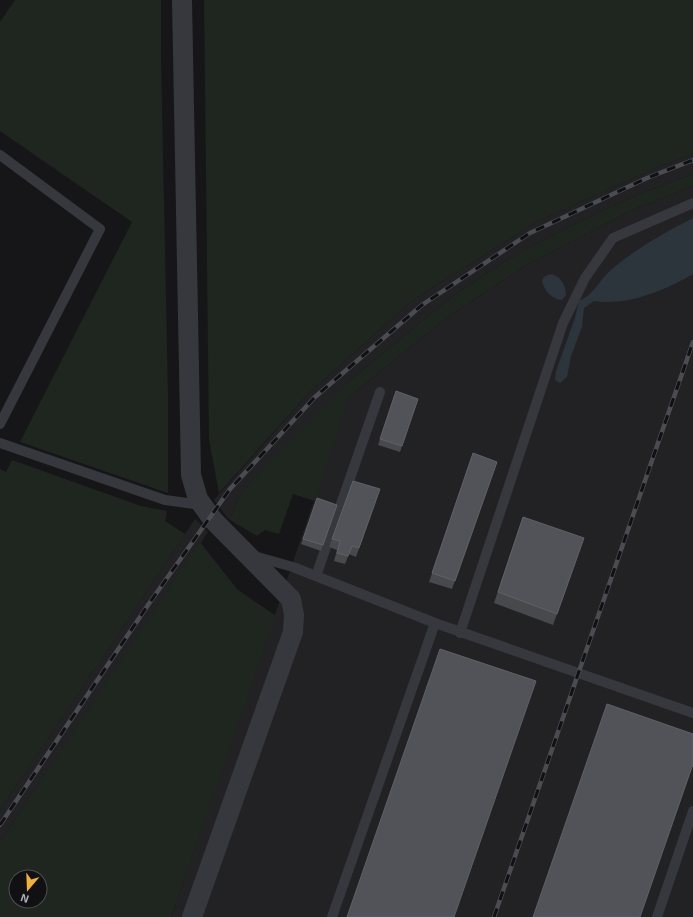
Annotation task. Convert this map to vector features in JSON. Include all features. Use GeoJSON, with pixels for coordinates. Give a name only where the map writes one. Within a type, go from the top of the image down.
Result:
{"type":"FeatureCollection","features":[{"type":"Feature","properties":{"kind":"street"},"geometry":{"type":"LineString","coordinates":[[182,0],[191,475],[198,499],[213,520],[291,599],[294,615],[293,632],[192,917]]}},
{"type":"Feature","properties":{"kind":"lane"},"geometry":{"type":"LineString","coordinates":[[0,155],[100,229],[0,424]]}},
{"type":"Feature","properties":{"kind":"lane"},"geometry":{"type":"LineString","coordinates":[[460,633],[563,323],[586,278],[613,238],[693,203]]}},
{"type":"Feature","properties":{"kind":"lane"},"geometry":{"type":"LineString","coordinates":[[316,576],[380,392]]}},
{"type":"Feature","properties":{"kind":"lane"},"geometry":{"type":"LineString","coordinates":[[0,443],[165,500],[202,505]]}},
{"type":"Feature","properties":{"kind":"lane"},"geometry":{"type":"LineString","coordinates":[[246,554],[293,567],[460,633],[693,713]]}},
{"type":"Feature","properties":{"kind":"lane"},"geometry":{"type":"LineString","coordinates":[[332,917],[435,623]]}},
{"type":"Feature","properties":{"kind":"lane"},"geometry":{"type":"LineString","coordinates":[[657,917],[693,811]]}},
{"type":"Feature","properties":{"kind":"shaded area"},"geometry":{"type":"Polygon","coordinates":[[[15,0],[161,0],[168,396],[168,493],[20,442],[132,222],[0,131],[0,22],[15,0]]]}},
{"type":"Feature","properties":{"kind":"shaded area"},"geometry":{"type":"Polygon","coordinates":[[[204,0],[693,0],[693,154],[660,166],[536,222],[413,300],[309,393],[219,493],[209,440],[204,0]]]}},
{"type":"Feature","properties":{"kind":"shaded area"},"geometry":{"type":"Polygon","coordinates":[[[693,154],[693,174],[637,195],[566,228],[504,262],[450,298],[349,381],[239,497],[230,520],[214,500],[309,393],[413,300],[536,222],[660,166],[693,154]]]}},
{"type":"Feature","properties":{"kind":"shaded area"},"geometry":{"type":"Polygon","coordinates":[[[693,174],[693,186],[632,210],[525,266],[445,319],[350,396],[315,501],[293,494],[279,534],[265,530],[257,536],[230,520],[239,497],[264,467],[349,381],[450,298],[504,262],[566,228],[637,195],[693,174]]]}},
{"type":"Feature","properties":{"kind":"shaded area"},"geometry":{"type":"Polygon","coordinates":[[[693,186],[693,917],[171,917],[350,396],[445,319],[525,266],[632,210],[693,186]]]}},
{"type":"Feature","properties":{"kind":"shaded area"},"geometry":{"type":"Polygon","coordinates":[[[693,218],[693,274],[670,286],[645,296],[619,301],[594,301],[584,308],[582,327],[571,356],[567,377],[560,383],[555,380],[556,371],[575,318],[579,301],[589,295],[607,273],[631,254],[661,235],[693,218]]]}},
{"type":"Feature","properties":{"kind":"shaded area"},"geometry":{"type":"Polygon","coordinates":[[[550,274],[560,279],[565,287],[566,295],[562,300],[558,300],[549,294],[545,288],[542,281],[544,277],[550,274]]]}},
{"type":"Feature","properties":{"kind":"shaded area"},"geometry":{"type":"Polygon","coordinates":[[[12,460],[141,506],[167,511],[165,521],[185,534],[0,810],[0,469],[6,472],[12,460]]]}},
{"type":"Feature","properties":{"kind":"shaded area"},"geometry":{"type":"Polygon","coordinates":[[[195,519],[208,532],[0,842],[0,810],[195,519]]]}},
{"type":"Feature","properties":{"kind":"shaded area"},"geometry":{"type":"Polygon","coordinates":[[[200,542],[237,589],[276,616],[171,917],[0,917],[0,842],[200,542]]]}},
{"type":"Feature","properties":{"kind":"building"},"geometry":{"type":"Polygon","coordinates":[[[396,391],[418,399],[402,446],[380,439],[396,391]]]}},
{"type":"Feature","properties":{"kind":"building"},"geometry":{"type":"Polygon","coordinates":[[[473,453],[497,462],[455,581],[432,573],[473,453]]]}},
{"type":"Feature","properties":{"kind":"building"},"geometry":{"type":"Polygon","coordinates":[[[353,481],[380,489],[359,548],[352,546],[348,556],[337,553],[340,541],[332,539],[353,481]]]}},
{"type":"Feature","properties":{"kind":"building"},"geometry":{"type":"Polygon","coordinates":[[[317,498],[337,505],[323,545],[303,539],[317,498]]]}},
{"type":"Feature","properties":{"kind":"building"},"geometry":{"type":"Polygon","coordinates":[[[523,517],[584,538],[557,614],[498,592],[523,517]]]}},
{"type":"Feature","properties":{"kind":"building"},"geometry":{"type":"Polygon","coordinates":[[[440,649],[536,681],[454,917],[347,917],[440,649]]]}},
{"type":"Feature","properties":{"kind":"building"},"geometry":{"type":"Polygon","coordinates":[[[607,704],[693,734],[693,764],[640,917],[533,917],[607,704]]]}},
{"type":"Feature","properties":{"kind":"railway"},"geometry":{"type":"LineString","coordinates":[[0,825],[148,605],[230,489],[315,397],[422,305],[530,233],[647,178],[693,160]]}},
{"type":"Feature","properties":{"kind":"railway"},"geometry":{"type":"LineString","coordinates":[[494,917],[693,342]]}}]}
